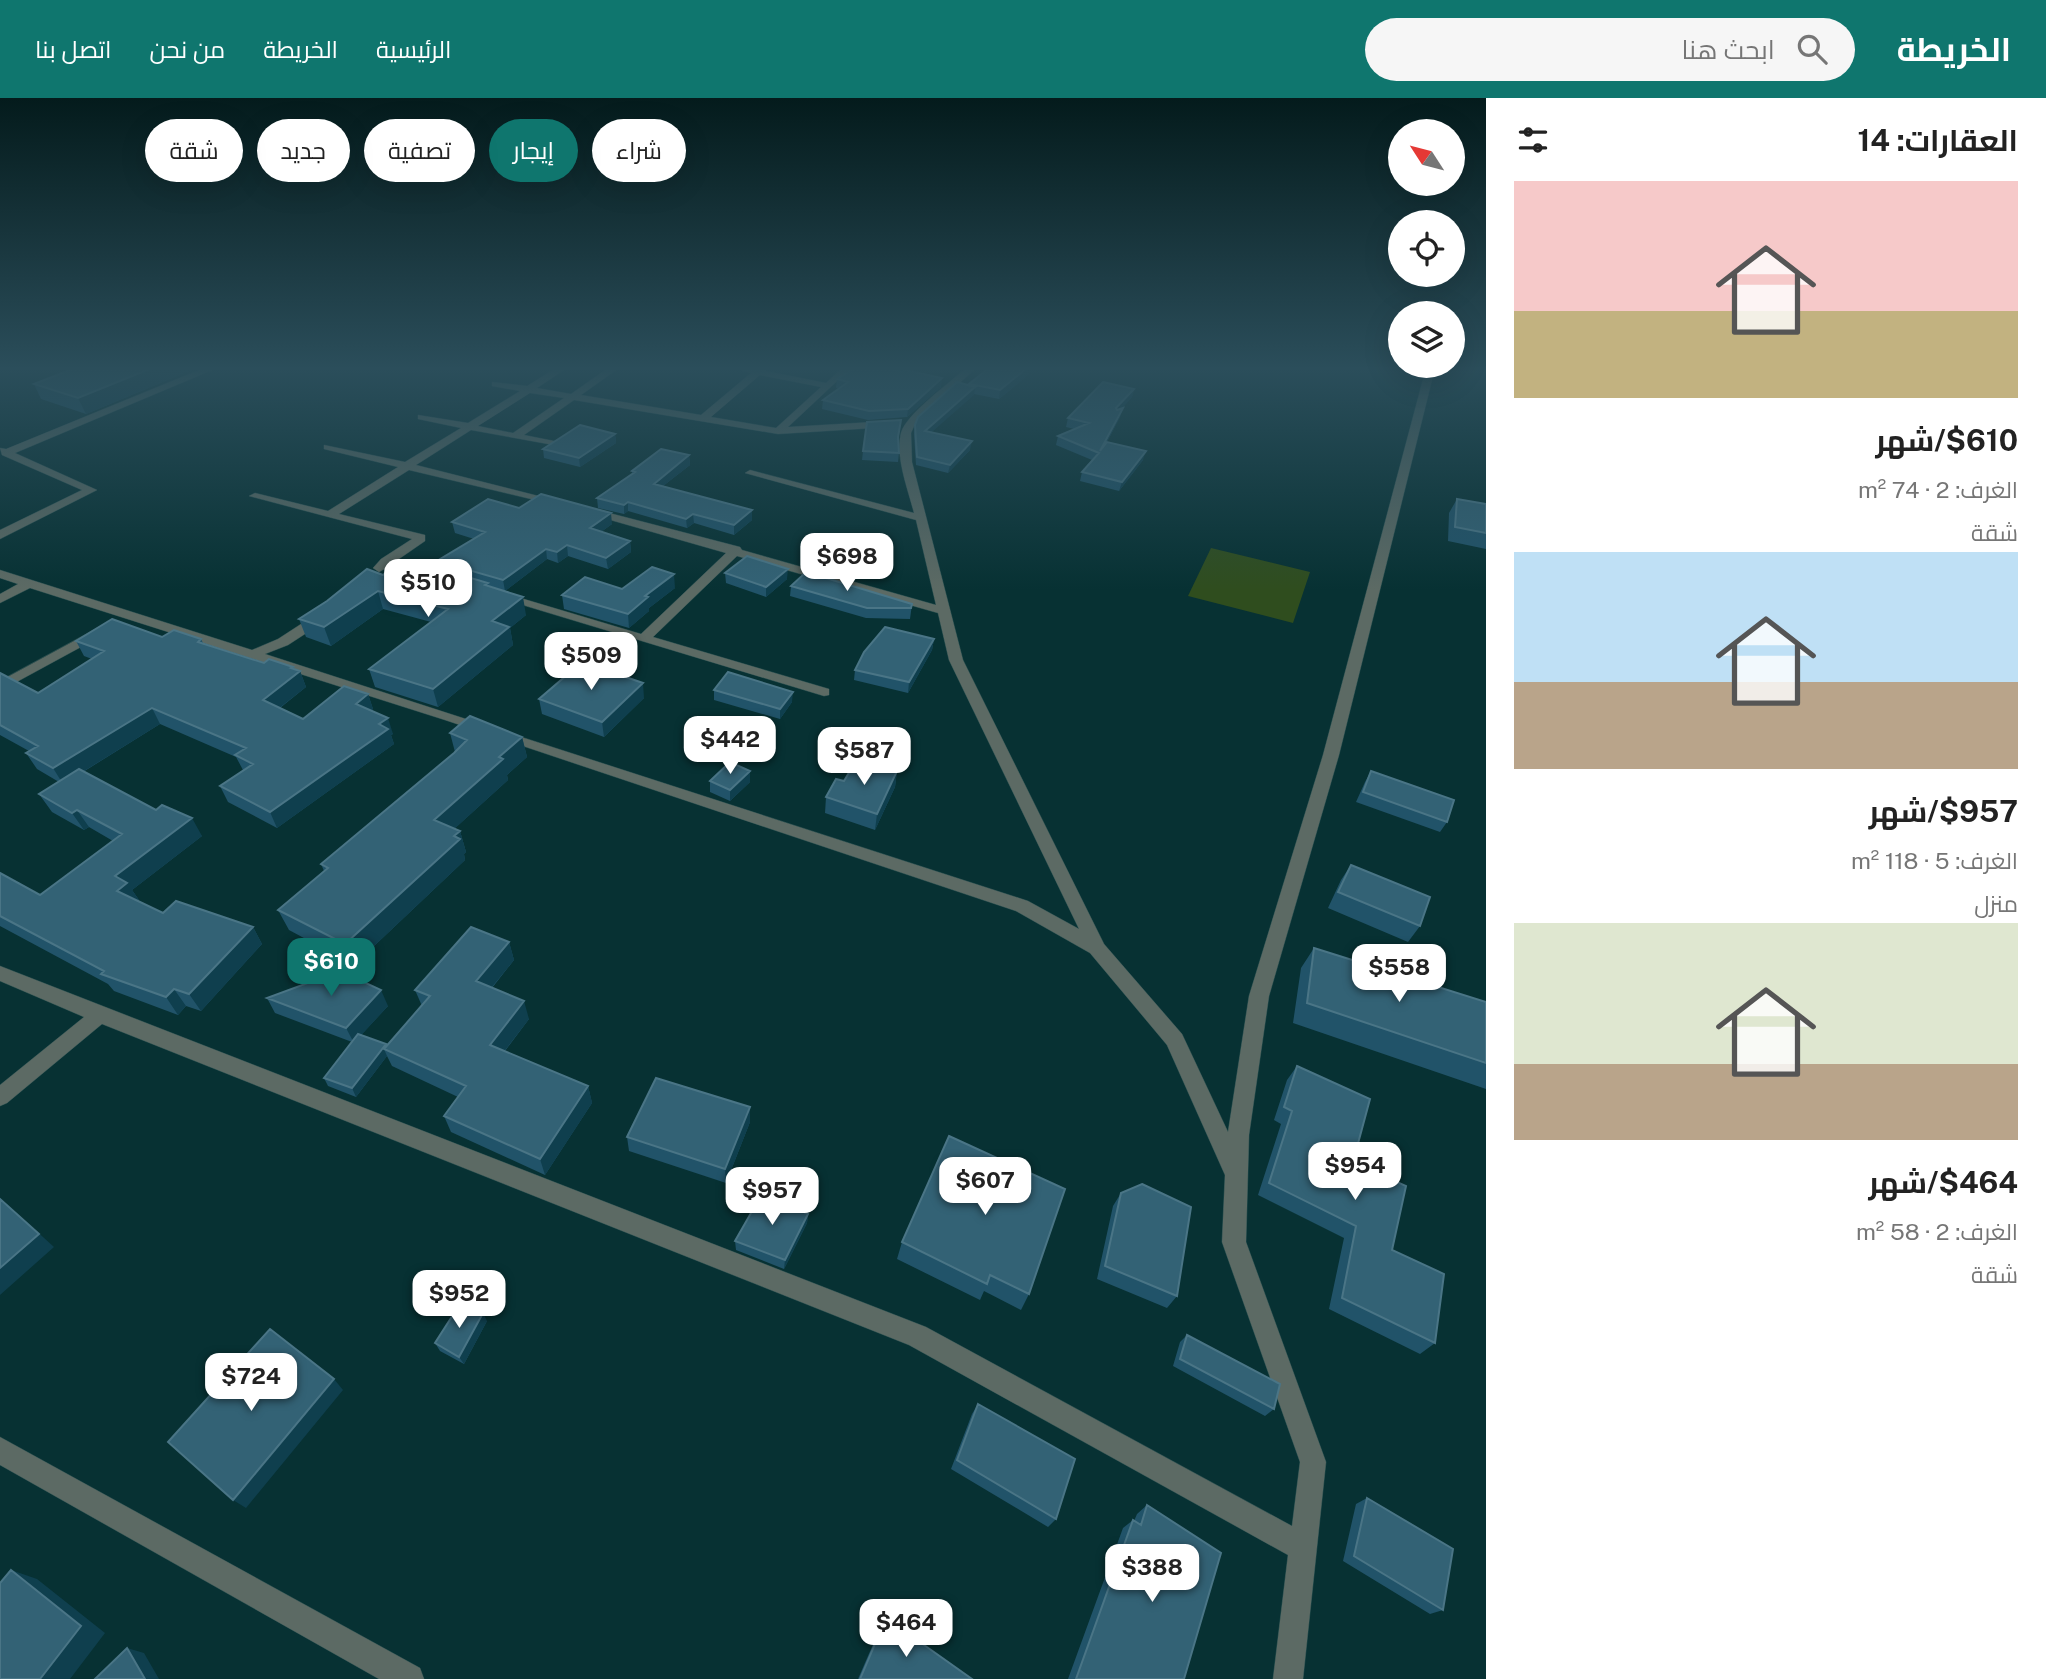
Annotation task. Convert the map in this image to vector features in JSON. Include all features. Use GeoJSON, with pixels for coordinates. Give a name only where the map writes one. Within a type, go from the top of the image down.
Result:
{"type":"FeatureCollection","features":[{"type":"Feature","properties":{"kind":"street"},"geometry":{"type":"LineString","coordinates":[[3,452],[28,442]]}},
{"type":"Feature","properties":{"kind":"street"},"geometry":{"type":"LineString","coordinates":[[329,515],[447,442]]}},
{"type":"Feature","properties":{"kind":"street"},"geometry":{"type":"LineString","coordinates":[[544,442],[555,444]]}},
{"type":"Feature","properties":{"kind":"street"},"geometry":{"type":"LineString","coordinates":[[906,442],[907,462],[956,660],[1097,948],[1175,1040],[1237,1176]]}},
{"type":"Feature","properties":{"kind":"street"},"geometry":{"type":"LineString","coordinates":[[1288,1679],[1313,1462],[1234,1242],[1238,1135],[1259,996],[1335,742],[1413,442]]}},
{"type":"Feature","properties":{"kind":"street"},"geometry":{"type":"LineString","coordinates":[[328,447],[499,487],[736,550],[944,611]]}},
{"type":"Feature","properties":{"kind":"street"},"geometry":{"type":"LineString","coordinates":[[0,536],[91,490],[3,452]]}},
{"type":"Feature","properties":{"kind":"street"},"geometry":{"type":"LineString","coordinates":[[750,473],[920,518]]}},
{"type":"Feature","properties":{"kind":"street"},"geometry":{"type":"LineString","coordinates":[[255,496],[421,538],[385,562],[368,579]]}},
{"type":"Feature","properties":{"kind":"street"},"geometry":{"type":"LineString","coordinates":[[644,638],[736,550]]}},
{"type":"Feature","properties":{"kind":"street"},"geometry":{"type":"LineString","coordinates":[[385,562],[437,578]]}},
{"type":"Feature","properties":{"kind":"street"},"geometry":{"type":"LineString","coordinates":[[0,574],[1022,906],[1097,948]]}},
{"type":"Feature","properties":{"kind":"street"},"geometry":{"type":"LineString","coordinates":[[0,598],[29,583]]}},
{"type":"Feature","properties":{"kind":"street"},"geometry":{"type":"LineString","coordinates":[[489,593],[824,692]]}},
{"type":"Feature","properties":{"kind":"street"},"geometry":{"type":"LineString","coordinates":[[253,654],[282,642],[330,611]]}},
{"type":"Feature","properties":{"kind":"street"},"geometry":{"type":"LineString","coordinates":[[0,687],[128,615]]}},
{"type":"Feature","properties":{"kind":"street"},"geometry":{"type":"LineString","coordinates":[[0,972],[100,1015],[917,1336],[1304,1548]]}},
{"type":"Feature","properties":{"kind":"street"},"geometry":{"type":"LineString","coordinates":[[0,1097],[100,1015]]}},
{"type":"Feature","properties":{"kind":"street"},"geometry":{"type":"LineString","coordinates":[[0,1450],[409,1679]]}},
{"type":"Feature","properties":{"kind":"green space"},"geometry":{"type":"Polygon","coordinates":[[[1211,548],[1310,572],[1293,623],[1188,596],[1211,548]]]}},
{"type":"Feature","properties":{"kind":"building"},"geometry":{"type":"Polygon","coordinates":[[[554,442],[603,442],[579,458],[543,449],[554,442]]]}},
{"type":"Feature","properties":{"kind":"building"},"geometry":{"type":"Polygon","coordinates":[[[864,442],[898,442],[899,453],[863,451],[864,442]]]}},
{"type":"Feature","properties":{"kind":"building"},"geometry":{"type":"Polygon","coordinates":[[[916,442],[971,442],[950,465],[917,457],[916,442]]]}},
{"type":"Feature","properties":{"kind":"building"},"geometry":{"type":"Polygon","coordinates":[[[1072,442],[1105,442],[1100,451],[1107,442],[1146,451],[1122,482],[1082,472],[1099,453],[1072,442]]]}},
{"type":"Feature","properties":{"kind":"building"},"geometry":{"type":"Polygon","coordinates":[[[661,449],[689,455],[654,484],[752,510],[734,525],[693,514],[686,519],[628,502],[624,505],[597,498],[635,472],[632,471],[661,449]]]}},
{"type":"Feature","properties":{"kind":"building"},"geometry":{"type":"Polygon","coordinates":[[[541,494],[611,513],[590,528],[630,541],[606,558],[567,545],[557,552],[546,549],[503,580],[437,561],[485,532],[452,522],[488,499],[519,508],[541,494]]]}},
{"type":"Feature","properties":{"kind":"building"},"geometry":{"type":"Polygon","coordinates":[[[1457,499],[1486,504],[1486,533],[1455,527],[1457,499]]]}},
{"type":"Feature","properties":{"kind":"building"},"geometry":{"type":"Polygon","coordinates":[[[747,556],[788,569],[766,587],[725,573],[747,556]]]}},
{"type":"Feature","properties":{"kind":"building"},"geometry":{"type":"Polygon","coordinates":[[[420,563],[488,583],[485,585],[523,597],[492,621],[509,627],[433,689],[369,669],[448,609],[378,591],[324,627],[299,619],[367,569],[383,575],[391,569],[399,572],[409,565],[414,567],[420,563]]]}},
{"type":"Feature","properties":{"kind":"building"},"geometry":{"type":"Polygon","coordinates":[[[652,567],[674,574],[645,596],[648,597],[628,614],[562,595],[585,577],[622,589],[652,567]]]}},
{"type":"Feature","properties":{"kind":"building"},"geometry":{"type":"Polygon","coordinates":[[[806,572],[912,604],[911,608],[867,608],[791,586],[806,572]]]}},
{"type":"Feature","properties":{"kind":"building"},"geometry":{"type":"Polygon","coordinates":[[[112,619],[162,637],[174,630],[201,639],[198,642],[264,663],[269,659],[293,667],[291,668],[300,671],[263,700],[303,719],[344,686],[368,694],[356,704],[388,718],[379,724],[388,729],[270,812],[220,786],[253,764],[235,755],[246,748],[152,708],[53,768],[26,753],[38,746],[0,725],[0,673],[38,693],[104,651],[76,641],[112,619]]]}},
{"type":"Feature","properties":{"kind":"building"},"geometry":{"type":"Polygon","coordinates":[[[885,627],[934,639],[909,682],[855,670],[864,652],[885,627]]]}},
{"type":"Feature","properties":{"kind":"building"},"geometry":{"type":"Polygon","coordinates":[[[582,662],[643,683],[602,722],[539,699],[582,662]]]}},
{"type":"Feature","properties":{"kind":"building"},"geometry":{"type":"Polygon","coordinates":[[[728,672],[793,692],[780,709],[714,690],[728,672]]]}},
{"type":"Feature","properties":{"kind":"building"},"geometry":{"type":"Polygon","coordinates":[[[470,716],[522,737],[499,757],[503,759],[434,820],[460,831],[454,836],[460,839],[345,944],[278,910],[328,868],[321,864],[467,740],[450,733],[470,716]]]}},
{"type":"Feature","properties":{"kind":"building"},"geometry":{"type":"Polygon","coordinates":[[[730,762],[750,771],[730,790],[710,781],[730,762]]]}},
{"type":"Feature","properties":{"kind":"building"},"geometry":{"type":"Polygon","coordinates":[[[862,762],[897,771],[877,814],[826,797],[836,779],[844,781],[853,766],[860,768],[862,762]]]}},
{"type":"Feature","properties":{"kind":"building"},"geometry":{"type":"Polygon","coordinates":[[[79,769],[156,810],[162,805],[192,818],[115,876],[127,883],[117,891],[163,913],[176,901],[253,927],[189,994],[174,989],[166,997],[101,974],[104,971],[0,916],[0,873],[40,895],[122,834],[77,810],[72,813],[39,794],[79,769]]]}},
{"type":"Feature","properties":{"kind":"building"},"geometry":{"type":"Polygon","coordinates":[[[1371,771],[1454,800],[1447,822],[1363,792],[1371,771]]]}},
{"type":"Feature","properties":{"kind":"building"},"geometry":{"type":"Polygon","coordinates":[[[1351,865],[1430,897],[1420,926],[1338,892],[1351,865]]]}},
{"type":"Feature","properties":{"kind":"building"},"geometry":{"type":"Polygon","coordinates":[[[471,927],[509,942],[476,981],[524,1001],[490,1045],[588,1086],[540,1159],[444,1116],[466,1086],[384,1049],[430,996],[415,990],[471,927]]]}},
{"type":"Feature","properties":{"kind":"building"},"geometry":{"type":"Polygon","coordinates":[[[1314,948],[1486,1002],[1486,1063],[1307,1003],[1314,948]]]}},
{"type":"Feature","properties":{"kind":"building"},"geometry":{"type":"Polygon","coordinates":[[[340,971],[381,990],[346,1028],[267,998],[340,971]]]}},
{"type":"Feature","properties":{"kind":"building"},"geometry":{"type":"Polygon","coordinates":[[[358,1034],[386,1044],[352,1088],[324,1078],[358,1034]]]}},
{"type":"Feature","properties":{"kind":"building"},"geometry":{"type":"Polygon","coordinates":[[[1297,1066],[1370,1099],[1353,1162],[1406,1186],[1392,1250],[1444,1274],[1435,1343],[1342,1298],[1356,1226],[1269,1183],[1292,1111],[1284,1107],[1297,1066]]]}},
{"type":"Feature","properties":{"kind":"building"},"geometry":{"type":"Polygon","coordinates":[[[656,1078],[750,1107],[725,1169],[627,1137],[656,1078]]]}},
{"type":"Feature","properties":{"kind":"building"},"geometry":{"type":"Polygon","coordinates":[[[949,1136],[1065,1189],[1029,1294],[990,1275],[987,1284],[902,1242],[949,1136]]]}},
{"type":"Feature","properties":{"kind":"building"},"geometry":{"type":"Polygon","coordinates":[[[1142,1184],[1191,1207],[1177,1296],[1105,1266],[1121,1193],[1142,1184]]]}},
{"type":"Feature","properties":{"kind":"building"},"geometry":{"type":"Polygon","coordinates":[[[763,1192],[808,1214],[785,1260],[735,1241],[763,1192]]]}},
{"type":"Feature","properties":{"kind":"building"},"geometry":{"type":"Polygon","coordinates":[[[0,1199],[39,1234],[0,1268],[0,1199]]]}},
{"type":"Feature","properties":{"kind":"building"},"geometry":{"type":"Polygon","coordinates":[[[460,1304],[483,1313],[459,1357],[435,1343],[460,1304]]]}},
{"type":"Feature","properties":{"kind":"building"},"geometry":{"type":"Polygon","coordinates":[[[270,1329],[334,1379],[233,1500],[168,1442],[270,1329]]]}},
{"type":"Feature","properties":{"kind":"building"},"geometry":{"type":"Polygon","coordinates":[[[1187,1335],[1280,1384],[1274,1409],[1180,1359],[1187,1335]]]}},
{"type":"Feature","properties":{"kind":"building"},"geometry":{"type":"Polygon","coordinates":[[[978,1404],[1075,1459],[1056,1519],[957,1460],[978,1404]]]}},
{"type":"Feature","properties":{"kind":"building"},"geometry":{"type":"Polygon","coordinates":[[[1367,1498],[1453,1549],[1443,1610],[1354,1556],[1367,1498]]]}},
{"type":"Feature","properties":{"kind":"building"},"geometry":{"type":"Polygon","coordinates":[[[1147,1505],[1221,1553],[1184,1679],[1076,1679],[1133,1520],[1141,1525],[1147,1505]]]}},
{"type":"Feature","properties":{"kind":"building"},"geometry":{"type":"Polygon","coordinates":[[[11,1570],[81,1626],[40,1679],[0,1679],[0,1583],[11,1570]]]}},
{"type":"Feature","properties":{"kind":"building"},"geometry":{"type":"Polygon","coordinates":[[[886,1618],[972,1679],[860,1679],[886,1618]]]}},
{"type":"Feature","properties":{"kind":"building"},"geometry":{"type":"Polygon","coordinates":[[[127,1648],[145,1679],[95,1679],[127,1648]]]}}]}
